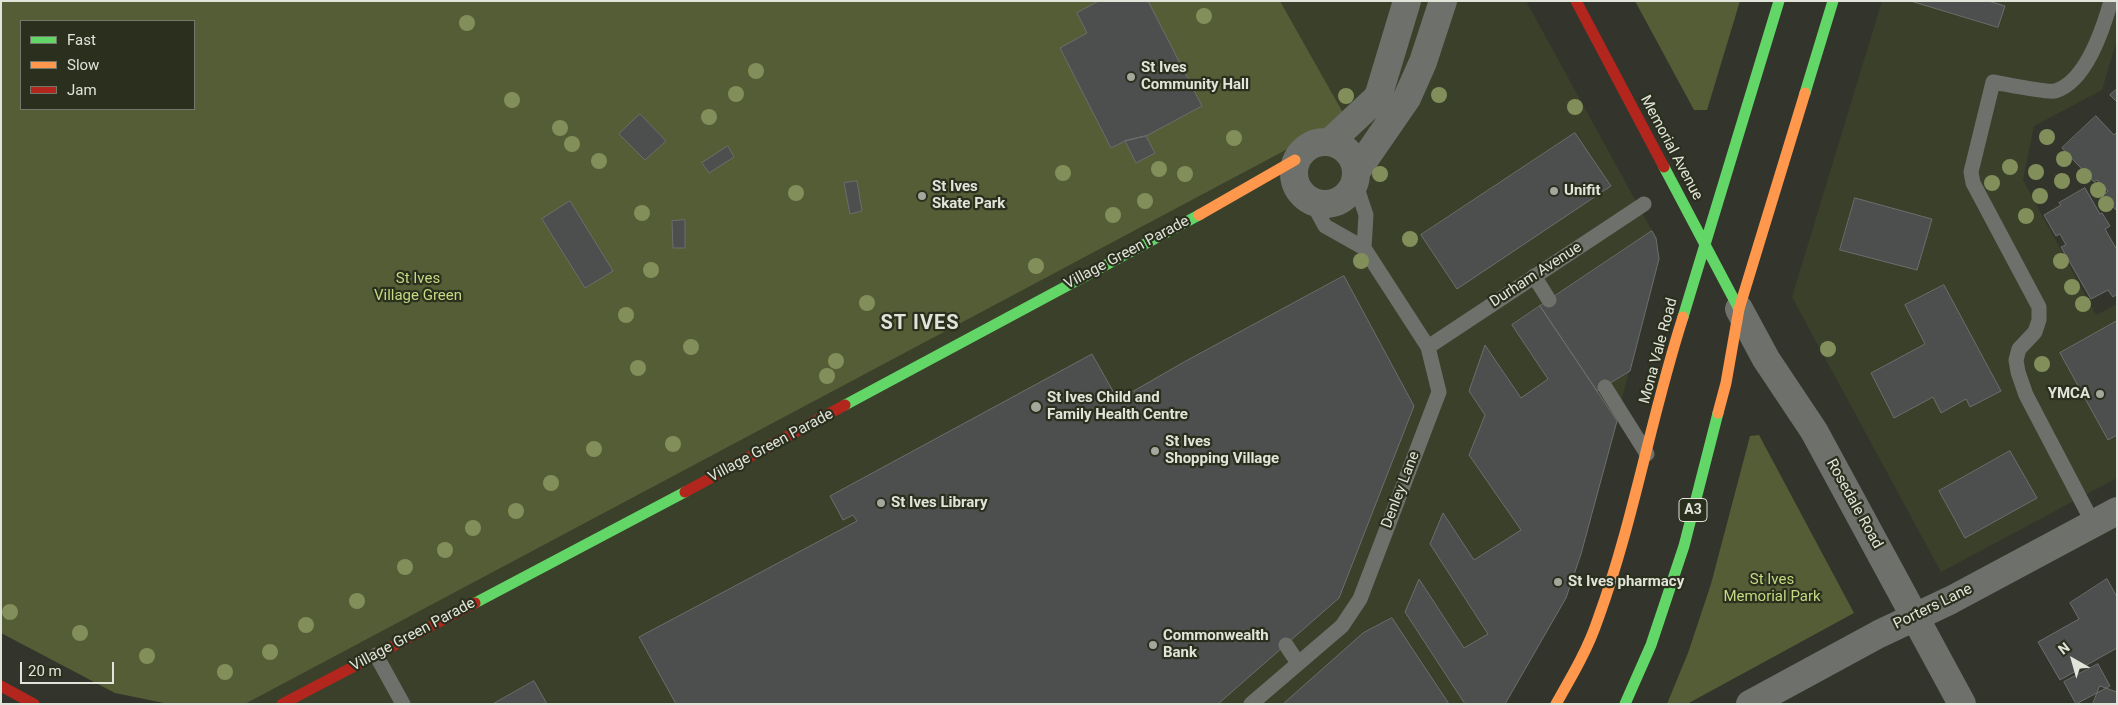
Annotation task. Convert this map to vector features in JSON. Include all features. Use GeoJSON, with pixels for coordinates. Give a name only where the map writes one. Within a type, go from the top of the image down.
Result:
{"type":"FeatureCollection","features":[{"type":"Feature","properties":{"kind":"main road","name":"Memorial Avenue"},"geometry":{"type":"LineString","coordinates":[[1576,1],[1739,309]]}},
{"type":"Feature","properties":{"kind":"main road","name":"Mona Vale Road"},"geometry":{"type":"LineString","coordinates":[[1556,704],[1581,660],[1598,620],[1647,454],[1677,336],[1706,246],[1779,1]]}},
{"type":"Feature","properties":{"kind":"main road","name":"A3"},"geometry":{"type":"LineString","coordinates":[[1625,704],[1652,645],[1684,546],[1726,383],[1739,309],[1833,1]]}},
{"type":"Feature","properties":{"kind":"main road","name":"Village Green Parade"},"geometry":{"type":"LineString","coordinates":[[282,704],[736,465],[1078,278],[1258,184],[1296,160]]}},
{"type":"Feature","properties":{"kind":"main road"},"geometry":{"type":"LineString","coordinates":[[1,686],[34,704]]}},
{"type":"Feature","properties":{"kind":"street"},"geometry":{"type":"LineString","coordinates":[[1331,141],[1378,97],[1407,1]]}},
{"type":"Feature","properties":{"kind":"street"},"geometry":{"type":"LineString","coordinates":[[1258,184],[1305,195],[1322,204],[1342,200],[1350,192],[1356,177],[1406,98],[1423,62],[1443,1]]}},
{"type":"Feature","properties":{"kind":"street"},"geometry":{"type":"LineString","coordinates":[[1305,195],[1293,170],[1301,151],[1320,141],[1331,141],[1341,145],[1349,152],[1354,162],[1356,177]]}},
{"type":"Feature","properties":{"kind":"street","name":"Rosedale Road"},"geometry":{"type":"LineString","coordinates":[[1739,309],[1766,359],[1814,431],[1962,704]]}},
{"type":"Feature","properties":{"kind":"street","name":"Porters Lane"},"geometry":{"type":"LineString","coordinates":[[1750,704],[1878,634],[1951,600],[2105,517]]}},
{"type":"Feature","properties":{"kind":"lane"},"geometry":{"type":"LineString","coordinates":[[2105,517],[2026,395],[2016,360],[2019,349],[2035,332],[2039,320],[2039,307],[1974,183],[1971,172],[1993,82],[2054,91],[2074,80],[2088,61],[2106,19],[2111,1]]}},
{"type":"Feature","properties":{"kind":"lane"},"geometry":{"type":"LineString","coordinates":[[1356,177],[1366,215],[1364,248]]}},
{"type":"Feature","properties":{"kind":"lane","name":"Denley Lane"},"geometry":{"type":"LineString","coordinates":[[1251,704],[1342,626],[1360,599],[1439,392],[1428,347],[1364,248],[1325,226],[1305,195]]}},
{"type":"Feature","properties":{"kind":"lane","name":"Durham Avenue"},"geometry":{"type":"LineString","coordinates":[[1428,347],[1644,204]]}},
{"type":"Feature","properties":{"kind":"lane"},"geometry":{"type":"LineString","coordinates":[[1534,276],[1549,300]]}},
{"type":"Feature","properties":{"kind":"lane"},"geometry":{"type":"LineString","coordinates":[[1605,387],[1647,454]]}},
{"type":"Feature","properties":{"kind":"lane"},"geometry":{"type":"LineString","coordinates":[[1286,645],[1298,663]]}},
{"type":"Feature","properties":{"kind":"lane"},"geometry":{"type":"LineString","coordinates":[[376,656],[403,704]]}},
{"type":"Feature","properties":{"kind":"shaded area"},"geometry":{"type":"Polygon","coordinates":[[[1280,1],[1526,1],[1656,238],[1659,259],[1581,554],[1566,598],[1505,704],[245,704],[1346,118],[1280,1]]]}},
{"type":"Feature","properties":{"kind":"shaded area"},"geometry":{"type":"Polygon","coordinates":[[[1882,1],[2117,1],[2117,40],[2102,90],[2034,126],[2023,180],[2096,315],[2117,304],[2117,478],[1941,572],[1792,297],[1882,1]]]}},
{"type":"Feature","properties":{"kind":"green space","name":"St Ives Village Green"},"geometry":{"type":"Polygon","coordinates":[[[1,1],[1280,1],[1346,118],[245,704],[169,704],[115,693],[1,633],[1,1]]]}},
{"type":"Feature","properties":{"kind":"green space"},"geometry":{"type":"Polygon","coordinates":[[[1635,1],[1740,1],[1707,110],[1694,110],[1635,1]]]}},
{"type":"Feature","properties":{"kind":"green space","name":"St Ives Memorial Park"},"geometry":{"type":"Polygon","coordinates":[[[1759,435],[1854,613],[1687,704],[1667,704],[1688,653],[1711,584],[1750,436],[1759,435]]]}},
{"type":"Feature","properties":{"kind":"building","name":"St Ives Community Hall"},"geometry":{"type":"Polygon","coordinates":[[[1099,1],[1148,1],[1202,106],[1146,136],[1125,141],[1111,148],[1060,48],[1087,33],[1077,13],[1099,1]]]}},
{"type":"Feature","properties":{"kind":"building"},"geometry":{"type":"Polygon","coordinates":[[[1911,1],[1988,1],[2005,6],[1998,27],[1911,1]]]}},
{"type":"Feature","properties":{"kind":"building"},"geometry":{"type":"Polygon","coordinates":[[[2117,89],[2117,102],[2110,95],[2117,89]]]}},
{"type":"Feature","properties":{"kind":"building"},"geometry":{"type":"Polygon","coordinates":[[[640,114],[666,141],[645,160],[619,134],[640,114]]]}},
{"type":"Feature","properties":{"kind":"building"},"geometry":{"type":"Polygon","coordinates":[[[2096,116],[2114,135],[2117,132],[2117,211],[2102,196],[2108,191],[2097,180],[2094,182],[2062,148],[2096,116]]]}},
{"type":"Feature","properties":{"kind":"building"},"geometry":{"type":"Polygon","coordinates":[[[1575,133],[1611,186],[1457,289],[1421,235],[1575,133]]]}},
{"type":"Feature","properties":{"kind":"building"},"geometry":{"type":"Polygon","coordinates":[[[1146,136],[1155,153],[1136,163],[1125,141],[1146,136]]]}},
{"type":"Feature","properties":{"kind":"building"},"geometry":{"type":"Polygon","coordinates":[[[728,146],[734,157],[709,173],[702,163],[728,146]]]}},
{"type":"Feature","properties":{"kind":"building"},"geometry":{"type":"Polygon","coordinates":[[[857,181],[862,211],[850,214],[844,183],[857,181]]]}},
{"type":"Feature","properties":{"kind":"building"},"geometry":{"type":"Polygon","coordinates":[[[2085,188],[2100,214],[2102,213],[2110,226],[2105,229],[2117,250],[2117,294],[2113,297],[2108,290],[2091,299],[2061,247],[2066,245],[2060,234],[2056,236],[2044,215],[2061,205],[2059,203],[2085,188]]]}},
{"type":"Feature","properties":{"kind":"building"},"geometry":{"type":"Polygon","coordinates":[[[1855,198],[1932,219],[1917,270],[1840,250],[1855,198]]]}},
{"type":"Feature","properties":{"kind":"building"},"geometry":{"type":"Polygon","coordinates":[[[570,201],[613,271],[585,288],[542,219],[570,201]]]}},
{"type":"Feature","properties":{"kind":"building"},"geometry":{"type":"Polygon","coordinates":[[[685,220],[685,248],[673,248],[672,221],[685,220]]]}},
{"type":"Feature","properties":{"kind":"building"},"geometry":{"type":"Polygon","coordinates":[[[1652,231],[1656,238],[1659,259],[1630,371],[1597,391],[1540,306],[1652,231]]]}},
{"type":"Feature","properties":{"kind":"building","name":"St Ives Shopping Village"},"geometry":{"type":"Polygon","coordinates":[[[1344,276],[1414,406],[1339,598],[1218,704],[676,704],[639,637],[857,521],[853,515],[843,520],[830,496],[1092,354],[1118,400],[1184,362],[1344,276]]]}},
{"type":"Feature","properties":{"kind":"building"},"geometry":{"type":"Polygon","coordinates":[[[1944,285],[2001,391],[1970,407],[1966,399],[1941,413],[1933,397],[1894,418],[1871,373],[1925,344],[1905,305],[1944,285]]]}},
{"type":"Feature","properties":{"kind":"building"},"geometry":{"type":"Polygon","coordinates":[[[1540,306],[1617,421],[1581,554],[1566,598],[1505,704],[1465,704],[1405,612],[1419,579],[1464,648],[1488,634],[1430,544],[1443,513],[1474,560],[1521,530],[1469,455],[1485,415],[1469,391],[1485,345],[1521,398],[1548,379],[1512,325],[1540,306]]]}},
{"type":"Feature","properties":{"kind":"building","name":"YMCA"},"geometry":{"type":"Polygon","coordinates":[[[2117,321],[2117,435],[2108,440],[2060,353],[2117,321]]]}},
{"type":"Feature","properties":{"kind":"building"},"geometry":{"type":"Polygon","coordinates":[[[2010,451],[2037,498],[1965,538],[1939,491],[2010,451]]]}},
{"type":"Feature","properties":{"kind":"building"},"geometry":{"type":"Polygon","coordinates":[[[2107,579],[2117,597],[2117,648],[2060,680],[2038,642],[2079,619],[2070,603],[2107,579]]]}},
{"type":"Feature","properties":{"kind":"building"},"geometry":{"type":"Polygon","coordinates":[[[1392,618],[1449,704],[1283,704],[1363,633],[1392,618]]]}},
{"type":"Feature","properties":{"kind":"building"},"geometry":{"type":"Polygon","coordinates":[[[2098,664],[2110,686],[2076,704],[2064,682],[2098,664]]]}},
{"type":"Feature","properties":{"kind":"building"},"geometry":{"type":"Polygon","coordinates":[[[534,681],[547,704],[493,704],[534,681]]]}},
{"type":"Feature","properties":{"kind":"building"},"geometry":{"type":"Polygon","coordinates":[[[2100,686],[2117,692],[2117,704],[2093,704],[2100,686]]]}},
{"type":"Feature","properties":{"kind":"traffic: fast"},"geometry":{"type":"LineString","coordinates":[[1683,317],[1779,1]]}},
{"type":"Feature","properties":{"kind":"traffic: fast"},"geometry":{"type":"LineString","coordinates":[[1805,93],[1833,1]]}},
{"type":"Feature","properties":{"kind":"traffic: fast"},"geometry":{"type":"LineString","coordinates":[[1664,167],[1739,309]]}},
{"type":"Feature","properties":{"kind":"traffic: fast"},"geometry":{"type":"LineString","coordinates":[[845,405],[1199,215]]}},
{"type":"Feature","properties":{"kind":"traffic: fast"},"geometry":{"type":"LineString","coordinates":[[1625,704],[1651,645],[1684,546],[1718,413]]}},
{"type":"Feature","properties":{"kind":"traffic: fast"},"geometry":{"type":"LineString","coordinates":[[475,603],[685,492]]}},
{"type":"Feature","properties":{"kind":"traffic: slow"},"geometry":{"type":"LineString","coordinates":[[1718,413],[1726,383],[1739,309],[1805,93]]}},
{"type":"Feature","properties":{"kind":"traffic: slow"},"geometry":{"type":"LineString","coordinates":[[1199,215],[1295,160]]}},
{"type":"Feature","properties":{"kind":"traffic: slow"},"geometry":{"type":"LineString","coordinates":[[1556,704],[1589,641],[1611,582],[1661,392],[1683,317]]}},
{"type":"Feature","properties":{"kind":"traffic: jam"},"geometry":{"type":"LineString","coordinates":[[1576,1],[1664,167]]}},
{"type":"Feature","properties":{"kind":"traffic: jam"},"geometry":{"type":"LineString","coordinates":[[685,492],[845,405]]}},
{"type":"Feature","properties":{"kind":"traffic: jam"},"geometry":{"type":"LineString","coordinates":[[282,704],[475,603]]}},
{"type":"Feature","properties":{"kind":"traffic: jam"},"geometry":{"type":"LineString","coordinates":[[1,686],[34,704]]}},
{"type":"Feature","properties":{"kind":"place","name":"St Ives Community Hall"},"geometry":{"type":"Point","coordinates":[1131,77]}},
{"type":"Feature","properties":{"kind":"place","name":"Unifit"},"geometry":{"type":"Point","coordinates":[1554,191]}},
{"type":"Feature","properties":{"kind":"place","name":"St Ives Skate Park"},"geometry":{"type":"Point","coordinates":[922,196]}},
{"type":"Feature","properties":{"kind":"place","name":"YMCA"},"geometry":{"type":"Point","coordinates":[2100,394]}},
{"type":"Feature","properties":{"kind":"place","name":"St Ives Child and Family Health Centre"},"geometry":{"type":"Point","coordinates":[1036,407]}},
{"type":"Feature","properties":{"kind":"place","name":"St Ives Shopping Village"},"geometry":{"type":"Point","coordinates":[1155,451]}},
{"type":"Feature","properties":{"kind":"place","name":"St Ives Library"},"geometry":{"type":"Point","coordinates":[881,503]}},
{"type":"Feature","properties":{"kind":"place","name":"St Ives pharmacy"},"geometry":{"type":"Point","coordinates":[1558,582]}},
{"type":"Feature","properties":{"kind":"place","name":"Commonwealth Bank"},"geometry":{"type":"Point","coordinates":[1153,645]}},
{"type":"Feature","properties":{"kind":"district","name":"ST IVES"},"geometry":{"type":"Point","coordinates":[920,324]}}]}
